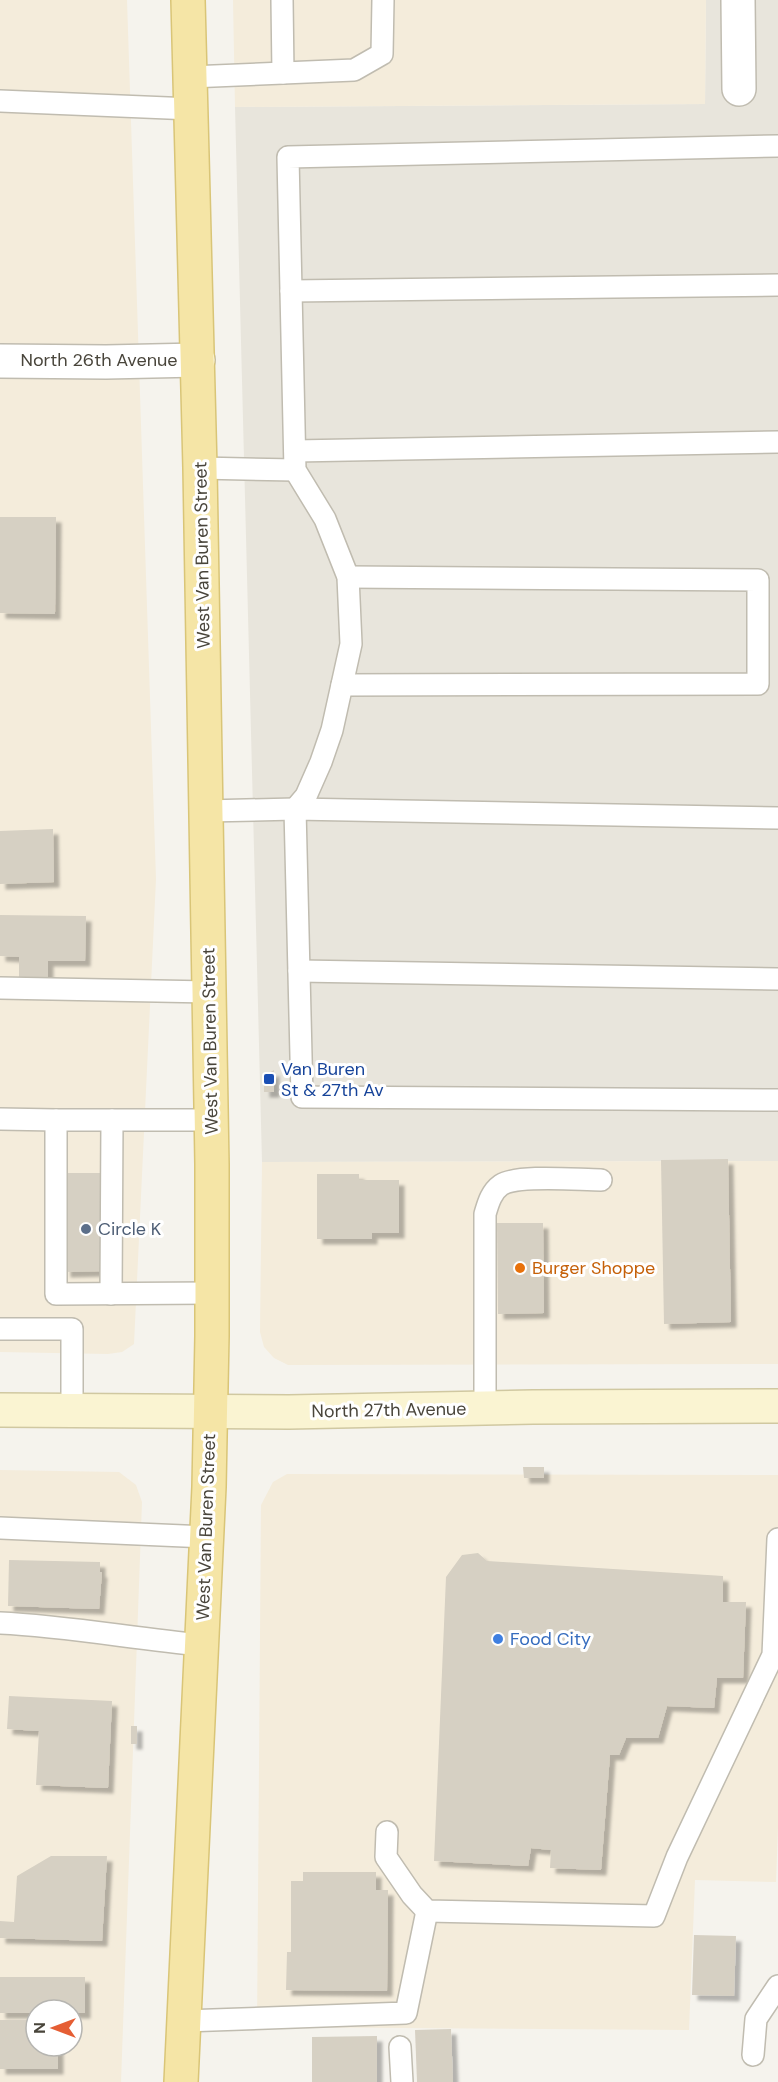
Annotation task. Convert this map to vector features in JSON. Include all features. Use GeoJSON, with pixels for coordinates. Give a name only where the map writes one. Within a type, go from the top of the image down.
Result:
{"type":"FeatureCollection","features":[{"type":"Feature","properties":{"kind":"main road","name":"West Van Buren Street"},"geometry":{"type":"LineString","coordinates":[[181,2082],[207,1537],[212,1293],[198,360],[188,0]]}},
{"type":"Feature","properties":{"kind":"main road","name":"North 27th Avenue"},"geometry":{"type":"LineString","coordinates":[[0,1410],[289,1412],[778,1406]]}},
{"type":"Feature","properties":{"kind":"street"},"geometry":{"type":"LineString","coordinates":[[738,0],[739,88]]}},
{"type":"Feature","properties":{"kind":"street","name":"North 26th Avenue"},"geometry":{"type":"LineString","coordinates":[[0,361],[198,360]]}},
{"type":"Feature","properties":{"kind":"lane"},"geometry":{"type":"LineString","coordinates":[[282,0],[283,73]]}},
{"type":"Feature","properties":{"kind":"lane"},"geometry":{"type":"LineString","coordinates":[[190,77],[354,70],[382,54],[383,0]]}},
{"type":"Feature","properties":{"kind":"lane"},"geometry":{"type":"LineString","coordinates":[[0,101],[192,109]]}},
{"type":"Feature","properties":{"kind":"lane"},"geometry":{"type":"LineString","coordinates":[[778,146],[288,157],[295,460],[325,519],[348,577],[351,644],[332,730],[306,796],[295,809],[302,1097],[778,1100]]}},
{"type":"Feature","properties":{"kind":"lane"},"geometry":{"type":"LineString","coordinates":[[291,291],[778,285]]}},
{"type":"Feature","properties":{"kind":"lane"},"geometry":{"type":"LineString","coordinates":[[200,468],[295,460],[778,442]]}},
{"type":"Feature","properties":{"kind":"lane"},"geometry":{"type":"LineString","coordinates":[[342,685],[758,684],[758,580],[348,577]]}},
{"type":"Feature","properties":{"kind":"lane"},"geometry":{"type":"LineString","coordinates":[[206,811],[295,809],[778,818]]}},
{"type":"Feature","properties":{"kind":"lane"},"geometry":{"type":"LineString","coordinates":[[299,971],[778,979]]}},
{"type":"Feature","properties":{"kind":"lane"},"geometry":{"type":"LineString","coordinates":[[0,988],[209,992]]}},
{"type":"Feature","properties":{"kind":"lane"},"geometry":{"type":"LineString","coordinates":[[0,1119],[211,1120]]}},
{"type":"Feature","properties":{"kind":"lane"},"geometry":{"type":"LineString","coordinates":[[56,1120],[56,1294],[212,1293]]}},
{"type":"Feature","properties":{"kind":"lane"},"geometry":{"type":"LineString","coordinates":[[111,1294],[112,1120]]}},
{"type":"Feature","properties":{"kind":"lane"},"geometry":{"type":"LineString","coordinates":[[485,1408],[485,1214],[489,1198],[500,1185],[517,1179],[601,1180]]}},
{"type":"Feature","properties":{"kind":"lane"},"geometry":{"type":"LineString","coordinates":[[72,1410],[74,1294]]}},
{"type":"Feature","properties":{"kind":"lane"},"geometry":{"type":"LineString","coordinates":[[0,1329],[72,1329]]}},
{"type":"Feature","properties":{"kind":"lane"},"geometry":{"type":"LineString","coordinates":[[0,1528],[207,1537]]}},
{"type":"Feature","properties":{"kind":"lane"},"geometry":{"type":"LineString","coordinates":[[387,1832],[386,1857],[412,1895],[427,1911],[654,1916],[677,1857],[776,1659],[778,1539]]}},
{"type":"Feature","properties":{"kind":"lane"},"geometry":{"type":"LineString","coordinates":[[0,1623],[30,1624],[143,1640],[202,1645]]}},
{"type":"Feature","properties":{"kind":"lane"},"geometry":{"type":"LineString","coordinates":[[184,2021],[406,2013],[427,1911]]}},
{"type":"Feature","properties":{"kind":"lane"},"geometry":{"type":"LineString","coordinates":[[753,2055],[756,2019],[778,1986]]}},
{"type":"Feature","properties":{"kind":"lane"},"geometry":{"type":"LineString","coordinates":[[400,2047],[402,2082]]}},
{"type":"Feature","properties":{"kind":"shaded area"},"geometry":{"type":"Polygon","coordinates":[[[0,0],[127,0],[156,879],[134,1344],[122,1352],[108,1354],[0,1352],[0,0]]]}},
{"type":"Feature","properties":{"kind":"shaded area"},"geometry":{"type":"Polygon","coordinates":[[[233,0],[706,0],[705,104],[235,107],[233,0]]]}},
{"type":"Feature","properties":{"kind":"shaded area"},"geometry":{"type":"Polygon","coordinates":[[[706,0],[778,0],[778,1161],[262,1162],[235,107],[705,104],[706,0]]]}},
{"type":"Feature","properties":{"kind":"shaded area"},"geometry":{"type":"Polygon","coordinates":[[[778,1161],[778,1364],[288,1365],[274,1358],[264,1347],[260,1332],[262,1162],[778,1161]]]}},
{"type":"Feature","properties":{"kind":"shaded area"},"geometry":{"type":"Polygon","coordinates":[[[0,1470],[119,1472],[136,1485],[142,1502],[121,2082],[0,2082],[0,1470]]]}},
{"type":"Feature","properties":{"kind":"shaded area"},"geometry":{"type":"Polygon","coordinates":[[[287,1474],[778,1475],[776,1882],[695,1880],[689,2030],[257,2027],[261,1505],[273,1482],[287,1474]]]}},
{"type":"Feature","properties":{"kind":"building"},"geometry":{"type":"Polygon","coordinates":[[[0,517],[56,517],[55,614],[0,613],[0,517]]]}},
{"type":"Feature","properties":{"kind":"building"},"geometry":{"type":"Polygon","coordinates":[[[53,829],[54,882],[0,884],[0,831],[53,829]]]}},
{"type":"Feature","properties":{"kind":"building"},"geometry":{"type":"Polygon","coordinates":[[[0,915],[86,916],[85,961],[48,961],[48,982],[19,981],[19,957],[0,956],[0,915]]]}},
{"type":"Feature","properties":{"kind":"building"},"geometry":{"type":"Polygon","coordinates":[[[274,1070],[274,1092],[264,1092],[264,1076],[274,1070]]]}},
{"type":"Feature","properties":{"kind":"building"},"geometry":{"type":"Polygon","coordinates":[[[728,1159],[731,1322],[664,1324],[661,1160],[728,1159]]]}},
{"type":"Feature","properties":{"kind":"building"},"geometry":{"type":"Polygon","coordinates":[[[64,1173],[103,1173],[104,1271],[65,1272],[64,1173]]]}},
{"type":"Feature","properties":{"kind":"building"},"geometry":{"type":"Polygon","coordinates":[[[317,1174],[359,1174],[359,1180],[399,1180],[399,1233],[372,1233],[372,1239],[317,1239],[317,1174]]]}},
{"type":"Feature","properties":{"kind":"building","name":"Burger Shoppe"},"geometry":{"type":"Polygon","coordinates":[[[497,1223],[543,1223],[544,1313],[498,1314],[497,1223]]]}},
{"type":"Feature","properties":{"kind":"building"},"geometry":{"type":"Polygon","coordinates":[[[523,1467],[544,1467],[544,1478],[524,1478],[523,1467]]]}},
{"type":"Feature","properties":{"kind":"building"},"geometry":{"type":"Polygon","coordinates":[[[478,1553],[487,1561],[723,1576],[723,1602],[746,1602],[743,1678],[717,1678],[714,1708],[667,1706],[658,1738],[626,1738],[619,1755],[610,1755],[601,1870],[550,1868],[551,1850],[531,1848],[528,1866],[434,1861],[446,1577],[462,1555],[478,1553]]]}},
{"type":"Feature","properties":{"kind":"building"},"geometry":{"type":"Polygon","coordinates":[[[9,1560],[100,1562],[100,1572],[102,1572],[99,1609],[8,1606],[9,1560]]]}},
{"type":"Feature","properties":{"kind":"building"},"geometry":{"type":"Polygon","coordinates":[[[9,1696],[112,1701],[108,1788],[36,1785],[39,1731],[7,1729],[9,1696]]]}},
{"type":"Feature","properties":{"kind":"building"},"geometry":{"type":"Polygon","coordinates":[[[131,1726],[137,1726],[137,1744],[131,1744],[131,1726]]]}},
{"type":"Feature","properties":{"kind":"building"},"geometry":{"type":"Polygon","coordinates":[[[51,1856],[107,1856],[102,1941],[0,1938],[0,1921],[14,1922],[17,1876],[51,1856]]]}},
{"type":"Feature","properties":{"kind":"building"},"geometry":{"type":"Polygon","coordinates":[[[303,1872],[376,1872],[376,1890],[388,1890],[387,1991],[286,1990],[287,1952],[291,1952],[291,1881],[303,1881],[303,1872]]]}},
{"type":"Feature","properties":{"kind":"building"},"geometry":{"type":"Polygon","coordinates":[[[694,1935],[736,1936],[734,1996],[692,1995],[694,1935]]]}},
{"type":"Feature","properties":{"kind":"building"},"geometry":{"type":"Polygon","coordinates":[[[0,1977],[85,1977],[85,2013],[84,1998],[24,1998],[24,2013],[0,2013],[0,1977]]]}},
{"type":"Feature","properties":{"kind":"building"},"geometry":{"type":"Polygon","coordinates":[[[0,2020],[24,2020],[24,2058],[58,2058],[58,2069],[0,2069],[0,2020]]]}},
{"type":"Feature","properties":{"kind":"building"},"geometry":{"type":"Polygon","coordinates":[[[451,2029],[453,2082],[417,2082],[415,2030],[451,2029]]]}},
{"type":"Feature","properties":{"kind":"building"},"geometry":{"type":"Polygon","coordinates":[[[377,2036],[377,2082],[312,2082],[312,2037],[377,2036]]]}},
{"type":"Feature","properties":{"kind":"place","name":"Van Buren St & 27th Av"},"geometry":{"type":"Point","coordinates":[269,1079]}},
{"type":"Feature","properties":{"kind":"place","name":"Circle K"},"geometry":{"type":"Point","coordinates":[86,1229]}},
{"type":"Feature","properties":{"kind":"place","name":"Burger Shoppe"},"geometry":{"type":"Point","coordinates":[520,1268]}},
{"type":"Feature","properties":{"kind":"place","name":"Food City"},"geometry":{"type":"Point","coordinates":[498,1639]}}]}
